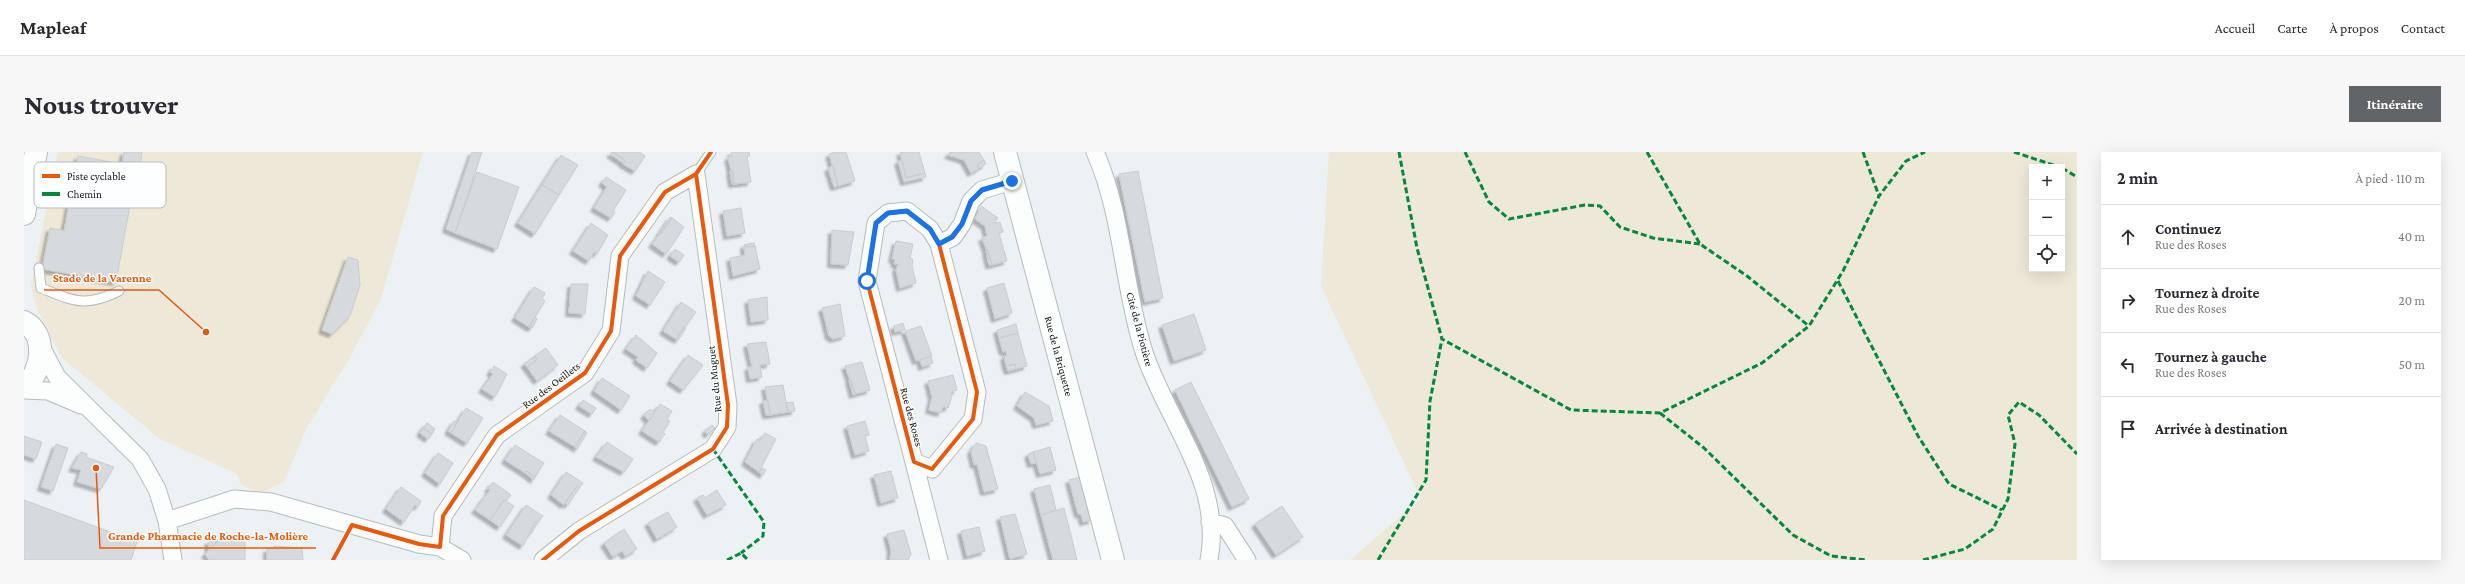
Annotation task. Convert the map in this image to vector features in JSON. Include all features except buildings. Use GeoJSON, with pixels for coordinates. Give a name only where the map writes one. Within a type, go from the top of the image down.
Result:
{"type":"FeatureCollection","features":[{"type":"Feature","properties":{"kind":"main road"},"geometry":{"type":"LineString","coordinates":[[34,162],[36,152]]}},
{"type":"Feature","properties":{"kind":"main road","name":"Rue de la Briquette"},"geometry":{"type":"LineString","coordinates":[[1005,152],[1113,560]]}},
{"type":"Feature","properties":{"kind":"main road"},"geometry":{"type":"LineString","coordinates":[[24,214],[34,162]]}},
{"type":"Feature","properties":{"kind":"main road"},"geometry":{"type":"LineString","coordinates":[[24,386],[35,374],[39,366],[40,345],[35,333],[25,320]]}},
{"type":"Feature","properties":{"kind":"street","name":"Cité de la Piotière"},"geometry":{"type":"LineString","coordinates":[[1095,152],[1104,172],[1111,200],[1134,318],[1144,353],[1204,482],[1211,508],[1208,560]]}},
{"type":"Feature","properties":{"kind":"street","name":"Rue des Oeillets"},"geometry":{"type":"LineString","coordinates":[[440,547],[443,516],[497,435],[585,373],[611,331],[620,256],[664,192],[696,174]]}},
{"type":"Feature","properties":{"kind":"street","name":"Rue du Muguet"},"geometry":{"type":"LineString","coordinates":[[543,560],[579,531],[713,449],[727,426],[728,405],[696,174]]}},
{"type":"Feature","properties":{"kind":"street"},"geometry":{"type":"LineString","coordinates":[[939,244],[952,237],[962,224],[971,201],[982,190],[1012,181]]}},
{"type":"Feature","properties":{"kind":"street","name":"Rue des Roses"},"geometry":{"type":"LineString","coordinates":[[907,211],[930,229],[939,244],[977,392],[973,419],[932,469],[914,462],[867,281],[876,223],[888,213],[907,211]]}},
{"type":"Feature","properties":{"kind":"street"},"geometry":{"type":"LineString","coordinates":[[40,345],[57,376],[86,407],[128,444],[140,459],[157,489],[167,521],[171,555]]}},
{"type":"Feature","properties":{"kind":"street"},"geometry":{"type":"LineString","coordinates":[[24,390],[48,392],[86,407]]}},
{"type":"Feature","properties":{"kind":"street"},"geometry":{"type":"LineString","coordinates":[[914,462],[939,560]]}},
{"type":"Feature","properties":{"kind":"street"},"geometry":{"type":"LineString","coordinates":[[167,521],[234,500],[271,502],[419,544],[440,547],[462,560]]}},
{"type":"Feature","properties":{"kind":"street"},"geometry":{"type":"LineString","coordinates":[[1210,522],[1225,526],[1247,560]]}},
{"type":"Feature","properties":{"kind":"lane"},"geometry":{"type":"LineString","coordinates":[[696,174],[711,152]]}},
{"type":"Feature","properties":{"kind":"lane"},"geometry":{"type":"LineString","coordinates":[[39,268],[41,288],[79,302],[102,300],[119,291]]}},
{"type":"Feature","properties":{"kind":"shaded area"},"geometry":{"type":"Polygon","coordinates":[[[58,152],[423,152],[381,299],[348,361],[306,429],[284,482],[260,493],[241,485],[237,474],[160,439],[62,358],[36,307],[31,285],[47,208],[166,208],[166,162],[56,162],[58,152]]]}},
{"type":"Feature","properties":{"kind":"shaded area"},"geometry":{"type":"Polygon","coordinates":[[[1329,152],[2077,152],[2077,560],[1350,560],[1421,499],[1321,286],[1329,152]]]}},
{"type":"Feature","properties":{"kind":"marked path"},"geometry":{"type":"LineString","coordinates":[[1399,152],[1417,248],[1442,339],[1571,410],[1660,413],[1762,363],[1809,326],[1843,271],[1879,196],[1906,161],[1925,152]]}},
{"type":"Feature","properties":{"kind":"marked path"},"geometry":{"type":"LineString","coordinates":[[1465,152],[1489,202],[1509,219],[1585,205],[1600,206],[1620,227],[1653,238],[1700,244]]}},
{"type":"Feature","properties":{"kind":"marked path"},"geometry":{"type":"LineString","coordinates":[[1647,152],[1700,244],[1747,276],[1809,326]]}},
{"type":"Feature","properties":{"kind":"marked path"},"geometry":{"type":"LineString","coordinates":[[1863,152],[1879,196]]}},
{"type":"Feature","properties":{"kind":"marked path"},"geometry":{"type":"LineString","coordinates":[[2014,152],[2050,164]]}},
{"type":"Feature","properties":{"kind":"marked path"},"geometry":{"type":"LineString","coordinates":[[2065,170],[2077,177]]}},
{"type":"Feature","properties":{"kind":"marked path"},"geometry":{"type":"LineString","coordinates":[[1838,281],[1918,436],[1949,484],[2002,510]]}},
{"type":"Feature","properties":{"kind":"marked path"},"geometry":{"type":"LineString","coordinates":[[1378,560],[1426,480],[1430,401],[1442,339]]}},
{"type":"Feature","properties":{"kind":"marked path"},"geometry":{"type":"LineString","coordinates":[[1923,560],[1965,549],[1993,529],[2008,499],[2015,444],[2008,415],[2019,402],[2039,415],[2077,454]]}},
{"type":"Feature","properties":{"kind":"marked path"},"geometry":{"type":"LineString","coordinates":[[1660,413],[1704,448],[1793,535],[1831,556],[1866,560]]}},
{"type":"Feature","properties":{"kind":"marked path"},"geometry":{"type":"LineString","coordinates":[[713,449],[764,522],[763,536],[741,553]]}},
{"type":"Feature","properties":{"kind":"marked path"},"geometry":{"type":"LineString","coordinates":[[727,560],[741,553],[748,560]]}},
{"type":"Feature","properties":{"kind":"cycle path"},"geometry":{"type":"LineString","coordinates":[[333,560],[352,525],[419,544],[440,547],[443,516],[497,435],[585,373],[611,331],[620,256],[665,192],[696,174],[711,152]]}},
{"type":"Feature","properties":{"kind":"cycle path"},"geometry":{"type":"LineString","coordinates":[[543,560],[579,531],[713,449],[727,427],[728,405],[696,174]]}},
{"type":"Feature","properties":{"kind":"cycle path"},"geometry":{"type":"LineString","coordinates":[[939,244],[930,229],[907,211],[888,213],[876,223],[867,281],[914,462],[932,469],[973,419],[977,392],[939,244],[953,237],[962,224],[971,201],[982,190],[1012,181]]}},
{"type":"Feature","properties":{"kind":"place","name":"Stade de la Varenne"},"geometry":{"type":"Point","coordinates":[206,332]}},
{"type":"Feature","properties":{"kind":"place","name":"Grande Pharmacie de Roche-la-Molière"},"geometry":{"type":"Point","coordinates":[96,468]}},
{"type":"Feature","properties":{"kind":"route"},"geometry":{"type":"LineString","coordinates":[[867,281],[876,223],[888,213],[907,211],[930,229],[939,244],[952,237],[962,224],[971,201],[982,190],[1012,181]]}}]}
